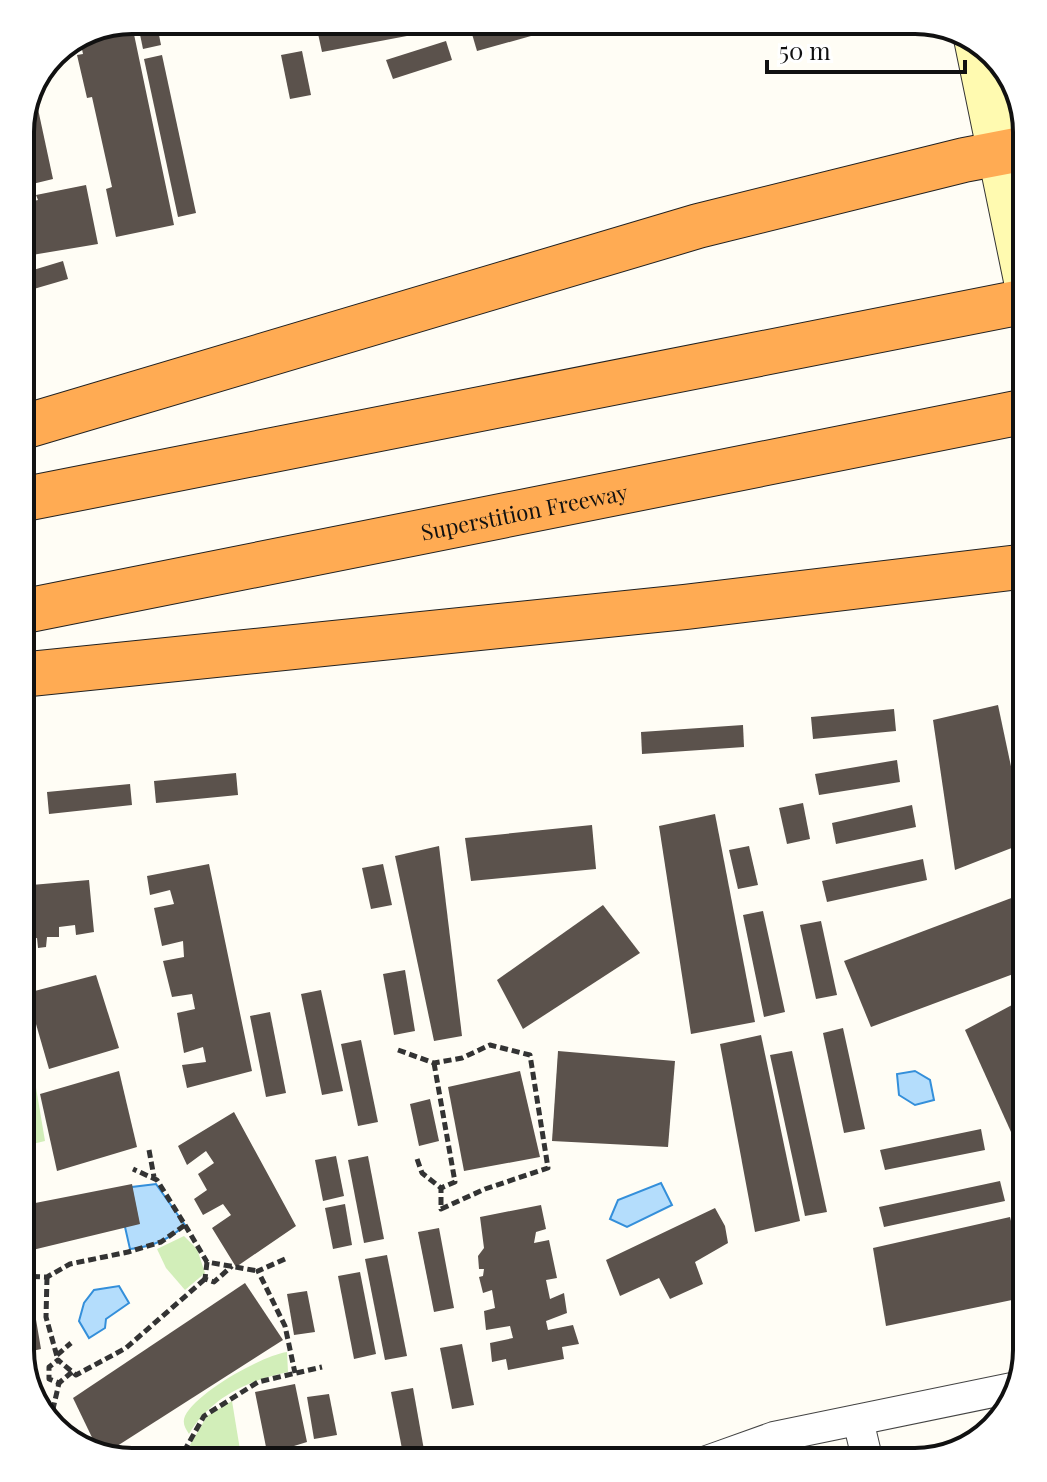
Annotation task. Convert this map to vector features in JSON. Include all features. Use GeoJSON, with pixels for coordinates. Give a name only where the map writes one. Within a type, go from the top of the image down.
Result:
{"type":"FeatureCollection","features":[{"type":"Feature","properties":{"kind":"highway"},"geometry":{"type":"LineString","coordinates":[[34,424],[698,226],[1013,151]]}},
{"type":"Feature","properties":{"kind":"highway"},"geometry":{"type":"LineString","coordinates":[[34,497],[1013,304]]}},
{"type":"Feature","properties":{"kind":"highway","name":"Superstition Freeway"},"geometry":{"type":"LineString","coordinates":[[34,609],[1013,414]]}},
{"type":"Feature","properties":{"kind":"highway"},"geometry":{"type":"LineString","coordinates":[[34,674],[685,607],[1013,568]]}},
{"type":"Feature","properties":{"kind":"main road"},"geometry":{"type":"LineString","coordinates":[[983,62],[1013,151]]}},
{"type":"Feature","properties":{"kind":"street"},"geometry":{"type":"LineString","coordinates":[[743,1448],[774,1437],[1005,1389]]}},
{"type":"Feature","properties":{"kind":"street"},"geometry":{"type":"LineString","coordinates":[[858,1420],[865,1448]]}},
{"type":"Feature","properties":{"kind":"path"},"geometry":{"type":"LineString","coordinates":[[398,1050],[434,1063],[462,1058],[490,1045],[530,1055],[548,1168],[485,1189],[441,1209],[441,1188]]}},
{"type":"Feature","properties":{"kind":"path"},"geometry":{"type":"LineString","coordinates":[[434,1063],[455,1182],[441,1188]]}},
{"type":"Feature","properties":{"kind":"path"},"geometry":{"type":"LineString","coordinates":[[47,1277],[46,1317],[57,1357],[76,1375],[126,1348],[205,1279],[207,1262],[154,1178],[149,1150]]}},
{"type":"Feature","properties":{"kind":"path"},"geometry":{"type":"LineString","coordinates":[[416,1156],[422,1173],[441,1188]]}},
{"type":"Feature","properties":{"kind":"path"},"geometry":{"type":"LineString","coordinates":[[133,1169],[154,1178]]}},
{"type":"Feature","properties":{"kind":"path"},"geometry":{"type":"LineString","coordinates":[[34,1277],[47,1277],[70,1264],[161,1242],[185,1225]]}},
{"type":"Feature","properties":{"kind":"path"},"geometry":{"type":"LineString","coordinates":[[207,1262],[258,1271],[285,1259]]}},
{"type":"Feature","properties":{"kind":"path"},"geometry":{"type":"LineString","coordinates":[[205,1279],[214,1282],[232,1266]]}},
{"type":"Feature","properties":{"kind":"path"},"geometry":{"type":"LineString","coordinates":[[258,1271],[285,1326],[295,1373]]}},
{"type":"Feature","properties":{"kind":"path"},"geometry":{"type":"LineString","coordinates":[[59,1383],[49,1379],[49,1367],[71,1343]]}},
{"type":"Feature","properties":{"kind":"path"},"geometry":{"type":"LineString","coordinates":[[186,1448],[204,1416],[258,1382],[322,1367]]}},
{"type":"Feature","properties":{"kind":"path"},"geometry":{"type":"LineString","coordinates":[[53,1409],[59,1383],[72,1372]]}},
{"type":"Feature","properties":{"kind":"green space"},"geometry":{"type":"Polygon","coordinates":[[[34,1076],[45,1141],[34,1144],[34,1076]]]}},
{"type":"Feature","properties":{"kind":"green space"},"geometry":{"type":"Polygon","coordinates":[[[184,1236],[197,1249],[205,1273],[185,1290],[166,1268],[157,1249],[184,1236]]]}},
{"type":"Feature","properties":{"kind":"green space"},"geometry":{"type":"Polygon","coordinates":[[[287,1352],[288,1372],[231,1392],[208,1410],[189,1434],[184,1425],[185,1416],[202,1396],[246,1368],[287,1352]]]}},
{"type":"Feature","properties":{"kind":"green space"},"geometry":{"type":"Polygon","coordinates":[[[232,1401],[240,1448],[188,1448],[207,1416],[232,1401]]]}},
{"type":"Feature","properties":{"kind":"water"},"geometry":{"type":"Polygon","coordinates":[[[915,1071],[930,1080],[934,1100],[915,1105],[899,1095],[897,1074],[915,1071]]]}},
{"type":"Feature","properties":{"kind":"water"},"geometry":{"type":"Polygon","coordinates":[[[661,1183],[672,1205],[627,1227],[610,1219],[618,1200],[661,1183]]]}},
{"type":"Feature","properties":{"kind":"water"},"geometry":{"type":"Polygon","coordinates":[[[156,1184],[185,1225],[160,1242],[130,1249],[125,1227],[132,1187],[156,1184]]]}},
{"type":"Feature","properties":{"kind":"water"},"geometry":{"type":"Polygon","coordinates":[[[119,1286],[129,1303],[106,1319],[105,1328],[89,1338],[79,1321],[84,1303],[94,1290],[119,1286]]]}},
{"type":"Feature","properties":{"kind":"building"},"geometry":{"type":"Polygon","coordinates":[[[134,34],[174,225],[116,237],[106,189],[112,187],[92,97],[87,98],[77,55],[83,54],[82,48],[94,41],[134,34]]]}},
{"type":"Feature","properties":{"kind":"building"},"geometry":{"type":"Polygon","coordinates":[[[140,34],[159,34],[161,45],[143,49],[140,34]]]}},
{"type":"Feature","properties":{"kind":"building"},"geometry":{"type":"Polygon","coordinates":[[[318,34],[417,34],[322,52],[318,34]]]}},
{"type":"Feature","properties":{"kind":"building"},"geometry":{"type":"Polygon","coordinates":[[[472,34],[531,36],[477,51],[472,34]]]}},
{"type":"Feature","properties":{"kind":"building"},"geometry":{"type":"Polygon","coordinates":[[[446,41],[452,60],[393,79],[386,60],[446,41]]]}},
{"type":"Feature","properties":{"kind":"building"},"geometry":{"type":"Polygon","coordinates":[[[302,51],[311,95],[290,99],[281,55],[302,51]]]}},
{"type":"Feature","properties":{"kind":"building"},"geometry":{"type":"Polygon","coordinates":[[[162,55],[196,213],[178,217],[144,59],[162,55]]]}},
{"type":"Feature","properties":{"kind":"building"},"geometry":{"type":"Polygon","coordinates":[[[37,106],[53,179],[34,184],[34,125],[37,106]]]}},
{"type":"Feature","properties":{"kind":"building"},"geometry":{"type":"Polygon","coordinates":[[[86,185],[98,244],[34,255],[36,195],[86,185]]]}},
{"type":"Feature","properties":{"kind":"building"},"geometry":{"type":"Polygon","coordinates":[[[63,261],[68,279],[34,289],[34,270],[63,261]]]}},
{"type":"Feature","properties":{"kind":"building"},"geometry":{"type":"Polygon","coordinates":[[[998,705],[1013,776],[1013,847],[955,870],[933,720],[998,705]]]}},
{"type":"Feature","properties":{"kind":"building"},"geometry":{"type":"Polygon","coordinates":[[[894,709],[896,731],[813,739],[811,717],[894,709]]]}},
{"type":"Feature","properties":{"kind":"building"},"geometry":{"type":"Polygon","coordinates":[[[743,725],[744,747],[642,754],[641,732],[743,725]]]}},
{"type":"Feature","properties":{"kind":"building"},"geometry":{"type":"Polygon","coordinates":[[[897,760],[900,782],[819,795],[815,774],[897,760]]]}},
{"type":"Feature","properties":{"kind":"building"},"geometry":{"type":"Polygon","coordinates":[[[236,773],[238,795],[156,803],[154,781],[236,773]]]}},
{"type":"Feature","properties":{"kind":"building"},"geometry":{"type":"Polygon","coordinates":[[[130,784],[132,805],[49,814],[47,792],[130,784]]]}},
{"type":"Feature","properties":{"kind":"building"},"geometry":{"type":"Polygon","coordinates":[[[803,803],[810,839],[787,844],[779,808],[803,803]]]}},
{"type":"Feature","properties":{"kind":"building"},"geometry":{"type":"Polygon","coordinates":[[[912,805],[916,827],[836,844],[832,823],[912,805]]]}},
{"type":"Feature","properties":{"kind":"building"},"geometry":{"type":"Polygon","coordinates":[[[715,814],[755,1022],[691,1034],[659,826],[715,814]]]}},
{"type":"Feature","properties":{"kind":"building"},"geometry":{"type":"Polygon","coordinates":[[[592,825],[596,869],[471,881],[465,838],[592,825]]]}},
{"type":"Feature","properties":{"kind":"building"},"geometry":{"type":"Polygon","coordinates":[[[439,846],[462,1036],[434,1041],[395,856],[439,846]]]}},
{"type":"Feature","properties":{"kind":"building"},"geometry":{"type":"Polygon","coordinates":[[[749,846],[758,885],[738,889],[729,850],[749,846]]]}},
{"type":"Feature","properties":{"kind":"building"},"geometry":{"type":"Polygon","coordinates":[[[923,859],[927,880],[827,902],[822,881],[923,859]]]}},
{"type":"Feature","properties":{"kind":"building"},"geometry":{"type":"Polygon","coordinates":[[[209,864],[252,1071],[187,1088],[182,1065],[206,1062],[203,1047],[184,1053],[177,1013],[195,1009],[192,994],[172,997],[163,961],[184,957],[183,941],[162,946],[154,908],[174,904],[170,890],[150,895],[147,876],[209,864]]]}},
{"type":"Feature","properties":{"kind":"building"},"geometry":{"type":"Polygon","coordinates":[[[383,864],[392,905],[371,909],[362,868],[383,864]]]}},
{"type":"Feature","properties":{"kind":"building"},"geometry":{"type":"Polygon","coordinates":[[[89,880],[94,932],[76,935],[75,925],[59,927],[59,937],[47,937],[46,947],[38,948],[37,938],[34,938],[34,885],[89,880]]]}},
{"type":"Feature","properties":{"kind":"building"},"geometry":{"type":"Polygon","coordinates":[[[1013,897],[1013,974],[871,1027],[844,961],[1013,897]]]}},
{"type":"Feature","properties":{"kind":"building"},"geometry":{"type":"Polygon","coordinates":[[[603,905],[640,953],[523,1029],[497,980],[603,905]]]}},
{"type":"Feature","properties":{"kind":"building"},"geometry":{"type":"Polygon","coordinates":[[[763,911],[785,1012],[764,1017],[743,915],[763,911]]]}},
{"type":"Feature","properties":{"kind":"building"},"geometry":{"type":"Polygon","coordinates":[[[821,921],[837,995],[816,999],[800,925],[821,921]]]}},
{"type":"Feature","properties":{"kind":"building"},"geometry":{"type":"Polygon","coordinates":[[[405,970],[415,1031],[394,1035],[383,974],[405,970]]]}},
{"type":"Feature","properties":{"kind":"building"},"geometry":{"type":"Polygon","coordinates":[[[96,975],[119,1048],[49,1069],[34,1017],[34,991],[96,975]]]}},
{"type":"Feature","properties":{"kind":"building"},"geometry":{"type":"Polygon","coordinates":[[[321,990],[343,1091],[322,1095],[301,994],[321,990]]]}},
{"type":"Feature","properties":{"kind":"building"},"geometry":{"type":"Polygon","coordinates":[[[1013,1004],[1013,1136],[965,1030],[1013,1004]]]}},
{"type":"Feature","properties":{"kind":"building"},"geometry":{"type":"Polygon","coordinates":[[[270,1012],[286,1093],[266,1097],[250,1016],[270,1012]]]}},
{"type":"Feature","properties":{"kind":"building"},"geometry":{"type":"Polygon","coordinates":[[[843,1028],[865,1129],[844,1133],[823,1033],[843,1028]]]}},
{"type":"Feature","properties":{"kind":"building"},"geometry":{"type":"Polygon","coordinates":[[[761,1035],[800,1221],[755,1232],[720,1044],[761,1035]]]}},
{"type":"Feature","properties":{"kind":"building"},"geometry":{"type":"Polygon","coordinates":[[[361,1040],[378,1122],[358,1126],[341,1044],[361,1040]]]}},
{"type":"Feature","properties":{"kind":"building"},"geometry":{"type":"Polygon","coordinates":[[[558,1051],[675,1061],[668,1147],[552,1141],[558,1051]]]}},
{"type":"Feature","properties":{"kind":"building"},"geometry":{"type":"Polygon","coordinates":[[[792,1051],[827,1212],[805,1216],[770,1055],[792,1051]]]}},
{"type":"Feature","properties":{"kind":"building"},"geometry":{"type":"Polygon","coordinates":[[[119,1071],[137,1147],[57,1171],[40,1094],[119,1071]]]}},
{"type":"Feature","properties":{"kind":"building"},"geometry":{"type":"Polygon","coordinates":[[[520,1071],[540,1157],[464,1171],[448,1087],[520,1071]]]}},
{"type":"Feature","properties":{"kind":"building"},"geometry":{"type":"Polygon","coordinates":[[[430,1099],[439,1141],[419,1146],[410,1104],[430,1099]]]}},
{"type":"Feature","properties":{"kind":"building"},"geometry":{"type":"Polygon","coordinates":[[[234,1112],[296,1226],[236,1267],[212,1228],[231,1215],[223,1204],[203,1215],[194,1199],[207,1190],[198,1174],[214,1163],[206,1151],[187,1165],[178,1146],[234,1112]]]}},
{"type":"Feature","properties":{"kind":"building"},"geometry":{"type":"Polygon","coordinates":[[[981,1129],[985,1150],[885,1170],[880,1150],[981,1129]]]}},
{"type":"Feature","properties":{"kind":"building"},"geometry":{"type":"Polygon","coordinates":[[[336,1156],[344,1196],[323,1201],[315,1160],[336,1156]]]}},
{"type":"Feature","properties":{"kind":"building"},"geometry":{"type":"Polygon","coordinates":[[[368,1156],[384,1239],[364,1243],[348,1160],[368,1156]]]}},
{"type":"Feature","properties":{"kind":"building"},"geometry":{"type":"Polygon","coordinates":[[[1000,1181],[1005,1201],[884,1227],[879,1207],[1000,1181]]]}},
{"type":"Feature","properties":{"kind":"building"},"geometry":{"type":"Polygon","coordinates":[[[132,1184],[140,1224],[34,1250],[34,1203],[132,1184]]]}},
{"type":"Feature","properties":{"kind":"building"},"geometry":{"type":"Polygon","coordinates":[[[345,1204],[352,1245],[333,1249],[325,1208],[345,1204]]]}},
{"type":"Feature","properties":{"kind":"building"},"geometry":{"type":"Polygon","coordinates":[[[541,1205],[546,1229],[536,1232],[534,1243],[549,1240],[557,1278],[546,1280],[550,1299],[564,1293],[567,1313],[546,1321],[548,1330],[573,1325],[579,1344],[562,1347],[564,1359],[508,1370],[506,1359],[492,1362],[490,1343],[513,1338],[510,1326],[486,1330],[484,1311],[495,1308],[492,1290],[483,1293],[479,1277],[483,1276],[484,1269],[479,1269],[478,1256],[484,1248],[480,1217],[541,1205]]]}},
{"type":"Feature","properties":{"kind":"building"},"geometry":{"type":"Polygon","coordinates":[[[715,1208],[725,1226],[728,1243],[695,1262],[703,1284],[670,1299],[659,1278],[620,1296],[606,1260],[715,1208]]]}},
{"type":"Feature","properties":{"kind":"building"},"geometry":{"type":"Polygon","coordinates":[[[1010,1217],[1013,1229],[1013,1300],[886,1326],[873,1248],[1010,1217]]]}},
{"type":"Feature","properties":{"kind":"building"},"geometry":{"type":"Polygon","coordinates":[[[439,1228],[454,1308],[434,1312],[418,1232],[439,1228]]]}},
{"type":"Feature","properties":{"kind":"building"},"geometry":{"type":"Polygon","coordinates":[[[387,1255],[407,1356],[385,1360],[365,1259],[387,1255]]]}},
{"type":"Feature","properties":{"kind":"building"},"geometry":{"type":"Polygon","coordinates":[[[360,1272],[376,1354],[354,1359],[338,1276],[360,1272]]]}},
{"type":"Feature","properties":{"kind":"building"},"geometry":{"type":"Polygon","coordinates":[[[245,1283],[283,1340],[116,1447],[93,1440],[73,1398],[245,1283]]]}},
{"type":"Feature","properties":{"kind":"building"},"geometry":{"type":"Polygon","coordinates":[[[307,1291],[315,1332],[294,1335],[287,1294],[307,1291]]]}},
{"type":"Feature","properties":{"kind":"building"},"geometry":{"type":"Polygon","coordinates":[[[34,1308],[41,1349],[34,1351],[34,1308]]]}},
{"type":"Feature","properties":{"kind":"building"},"geometry":{"type":"Polygon","coordinates":[[[462,1344],[474,1405],[452,1409],[440,1348],[462,1344]]]}},
{"type":"Feature","properties":{"kind":"building"},"geometry":{"type":"Polygon","coordinates":[[[295,1384],[307,1442],[294,1448],[266,1448],[255,1392],[295,1384]]]}},
{"type":"Feature","properties":{"kind":"building"},"geometry":{"type":"Polygon","coordinates":[[[413,1388],[424,1448],[402,1448],[391,1392],[413,1388]]]}},
{"type":"Feature","properties":{"kind":"building"},"geometry":{"type":"Polygon","coordinates":[[[329,1394],[337,1435],[314,1439],[307,1397],[329,1394]]]}}]}
